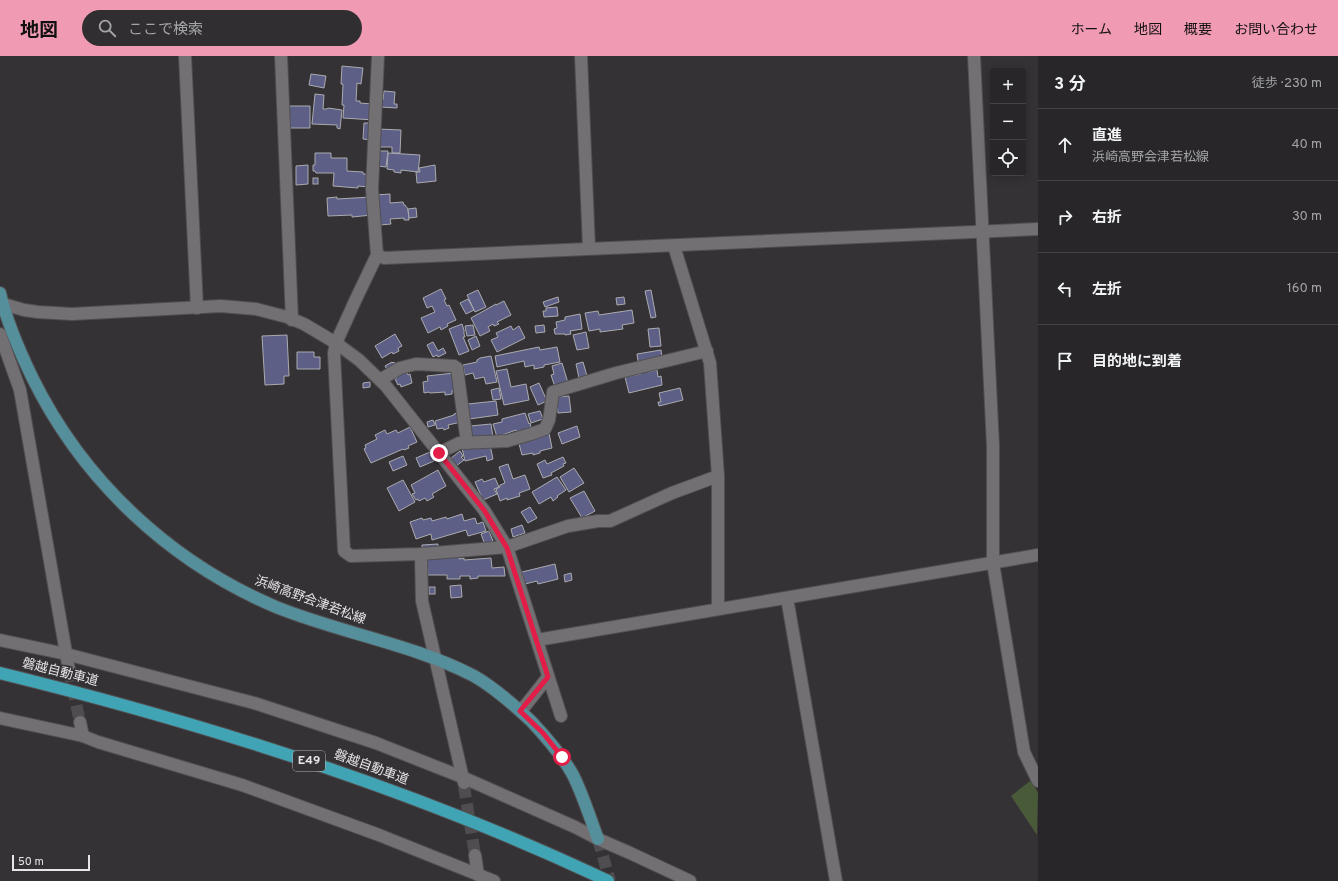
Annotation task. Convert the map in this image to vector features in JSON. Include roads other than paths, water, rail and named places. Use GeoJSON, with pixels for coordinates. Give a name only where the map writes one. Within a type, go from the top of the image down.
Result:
{"type":"FeatureCollection","features":[{"type":"Feature","properties":{"kind":"highway","name":"磐越自動車道"},"geometry":{"type":"LineString","coordinates":[[0,673],[134,707],[293,755],[486,827],[608,881]]}},
{"type":"Feature","properties":{"kind":"main road","name":"浜崎高野会津若松線"},"geometry":{"type":"LineString","coordinates":[[1,300],[14,339],[26,366],[39,392],[64,434],[100,481],[150,530],[190,560],[229,585],[310,619],[436,660],[475,677],[500,694],[543,733],[557,750],[578,786],[598,839]]}},
{"type":"Feature","properties":{"kind":"street"},"geometry":{"type":"LineString","coordinates":[[185,56],[197,308]]}},
{"type":"Feature","properties":{"kind":"street"},"geometry":{"type":"LineString","coordinates":[[281,56],[292,320]]}},
{"type":"Feature","properties":{"kind":"street"},"geometry":{"type":"LineString","coordinates":[[378,56],[372,189],[377,255],[336,343],[334,354],[344,551],[351,556],[421,554],[507,548],[568,526],[598,521],[610,521],[672,493],[718,476]]}},
{"type":"Feature","properties":{"kind":"street"},"geometry":{"type":"LineString","coordinates":[[581,56],[589,248]]}},
{"type":"Feature","properties":{"kind":"street"},"geometry":{"type":"LineString","coordinates":[[974,56],[993,446],[993,563],[1024,752],[1038,781]]}},
{"type":"Feature","properties":{"kind":"street"},"geometry":{"type":"LineString","coordinates":[[377,255],[384,258],[1038,229]]}},
{"type":"Feature","properties":{"kind":"street"},"geometry":{"type":"LineString","coordinates":[[674,246],[710,363],[718,476],[718,609]]}},
{"type":"Feature","properties":{"kind":"street"},"geometry":{"type":"LineString","coordinates":[[1,300],[31,311],[72,314],[241,307],[269,312],[304,324],[336,343],[359,360],[386,386],[484,510],[507,548],[561,716]]}},
{"type":"Feature","properties":{"kind":"street"},"geometry":{"type":"LineString","coordinates":[[0,334],[20,390],[69,670]]}},
{"type":"Feature","properties":{"kind":"street"},"geometry":{"type":"LineString","coordinates":[[439,453],[459,443],[507,441],[545,429],[548,420],[552,392],[616,372],[707,351]]}},
{"type":"Feature","properties":{"kind":"street"},"geometry":{"type":"LineString","coordinates":[[380,380],[400,368],[416,364],[454,366],[457,368],[467,443]]}},
{"type":"Feature","properties":{"kind":"street"},"geometry":{"type":"LineString","coordinates":[[421,554],[422,601],[463,782]]}},
{"type":"Feature","properties":{"kind":"street"},"geometry":{"type":"LineString","coordinates":[[536,640],[1038,555]]}},
{"type":"Feature","properties":{"kind":"street"},"geometry":{"type":"LineString","coordinates":[[787,598],[836,881]]}},
{"type":"Feature","properties":{"kind":"street"},"geometry":{"type":"LineString","coordinates":[[0,640],[66,654],[254,703],[376,743],[463,782],[575,827],[690,881]]}},
{"type":"Feature","properties":{"kind":"street"},"geometry":{"type":"LineString","coordinates":[[520,711],[548,677]]}},
{"type":"Feature","properties":{"kind":"street"},"geometry":{"type":"LineString","coordinates":[[0,718],[83,736],[98,742],[242,785],[379,835],[494,881]]}},
{"type":"Feature","properties":{"kind":"street"},"geometry":{"type":"LineString","coordinates":[[80,722],[83,736]]}},
{"type":"Feature","properties":{"kind":"street"},"geometry":{"type":"LineString","coordinates":[[475,855],[478,875]]}},
{"type":"Feature","properties":{"kind":"tunnel"},"geometry":{"type":"LineString","coordinates":[[69,670],[80,722]]}},
{"type":"Feature","properties":{"kind":"tunnel"},"geometry":{"type":"LineString","coordinates":[[464,786],[475,855]]}},
{"type":"Feature","properties":{"kind":"tunnel"},"geometry":{"type":"LineString","coordinates":[[598,839],[610,881]]}}]}
